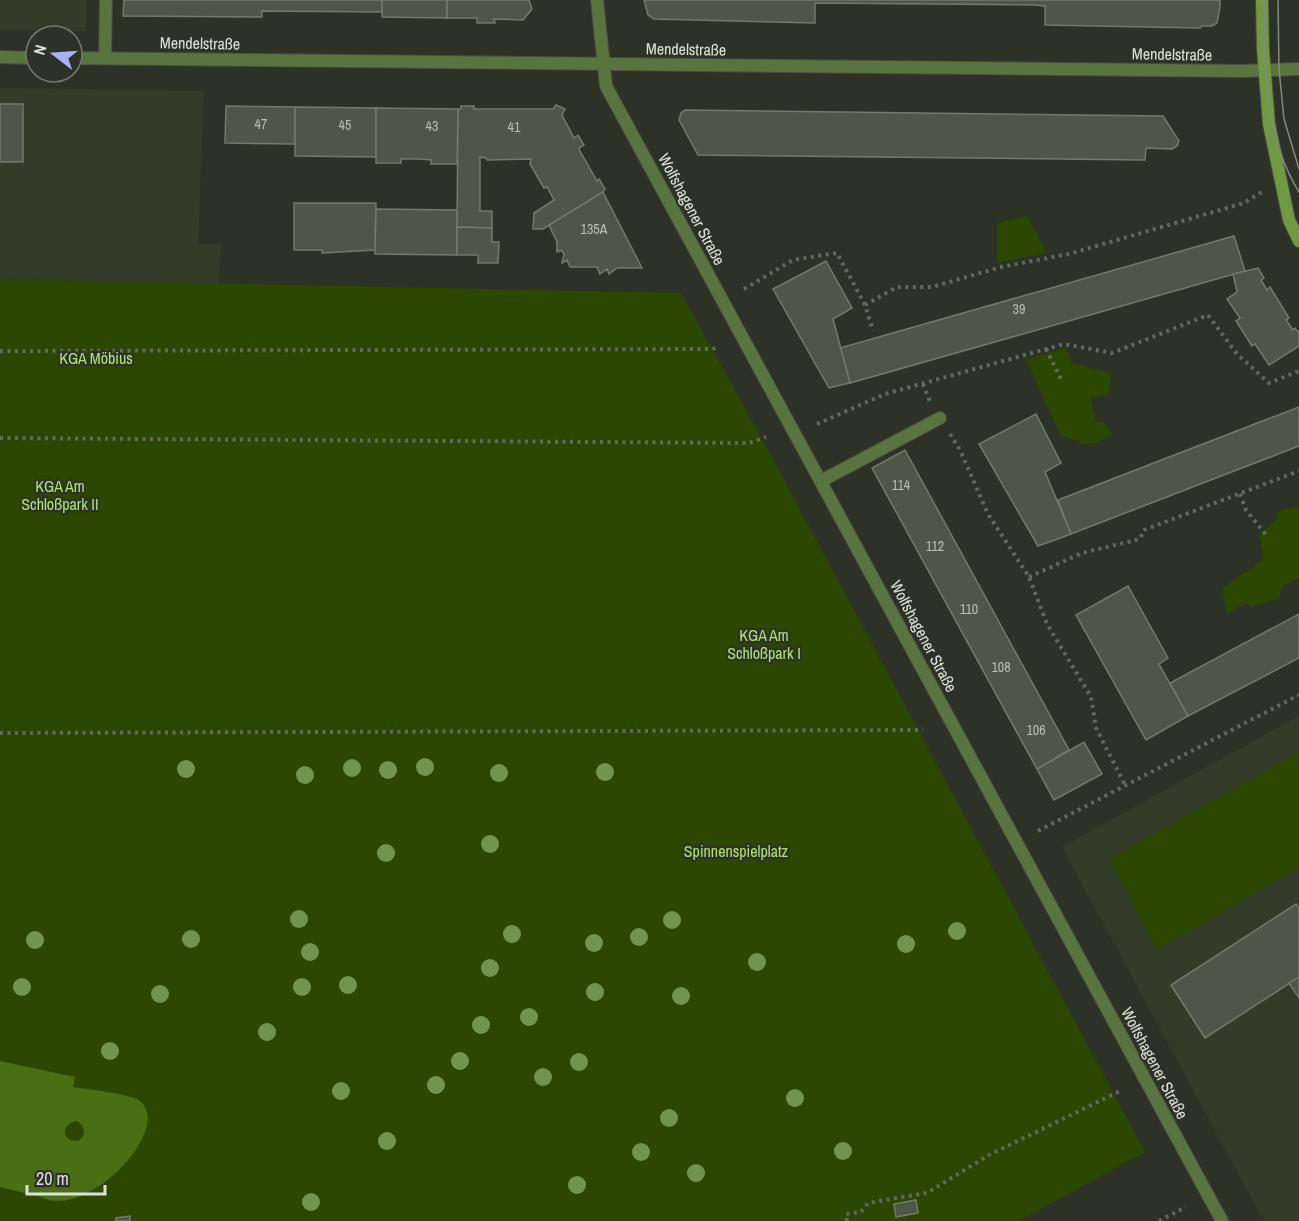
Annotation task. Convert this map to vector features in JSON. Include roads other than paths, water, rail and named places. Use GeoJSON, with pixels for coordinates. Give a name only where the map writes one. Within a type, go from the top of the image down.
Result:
{"type":"FeatureCollection","features":[{"type":"Feature","properties":{"kind":"street"},"geometry":{"type":"LineString","coordinates":[[105,58],[106,0]]}},
{"type":"Feature","properties":{"kind":"street","name":"Wolfshagener Straße"},"geometry":{"type":"LineString","coordinates":[[597,0],[606,86],[1222,1221]]}},
{"type":"Feature","properties":{"kind":"street"},"geometry":{"type":"LineString","coordinates":[[1262,0],[1269,124],[1289,220],[1299,241]]}},
{"type":"Feature","properties":{"kind":"street"},"geometry":{"type":"LineString","coordinates":[[0,57],[24,58]]}},
{"type":"Feature","properties":{"kind":"street","name":"Mendelstraße"},"geometry":{"type":"LineString","coordinates":[[84,58],[1299,69]]}},
{"type":"Feature","properties":{"kind":"street"},"geometry":{"type":"LineString","coordinates":[[821,481],[940,418]]}},
{"type":"Feature","properties":{"kind":"tram line"},"geometry":{"type":"LineString","coordinates":[[1264,0],[1266,74],[1272,123],[1278,147],[1299,192]]}},
{"type":"Feature","properties":{"kind":"tram line"},"geometry":{"type":"LineString","coordinates":[[1278,0],[1279,69],[1284,119],[1299,169]]}},
{"type":"Feature","properties":{"kind":"park label","name":"KGA Möbius"},"geometry":{"type":"Point","coordinates":[96,358]}},
{"type":"Feature","properties":{"kind":"park label","name":"KGA Am Schloßpark II"},"geometry":{"type":"Point","coordinates":[60,495]}},
{"type":"Feature","properties":{"kind":"park label","name":"KGA Am Schloßpark I"},"geometry":{"type":"Point","coordinates":[764,644]}},
{"type":"Feature","properties":{"kind":"park label","name":"Spinnenspielplatz"},"geometry":{"type":"Point","coordinates":[736,851]}}]}
